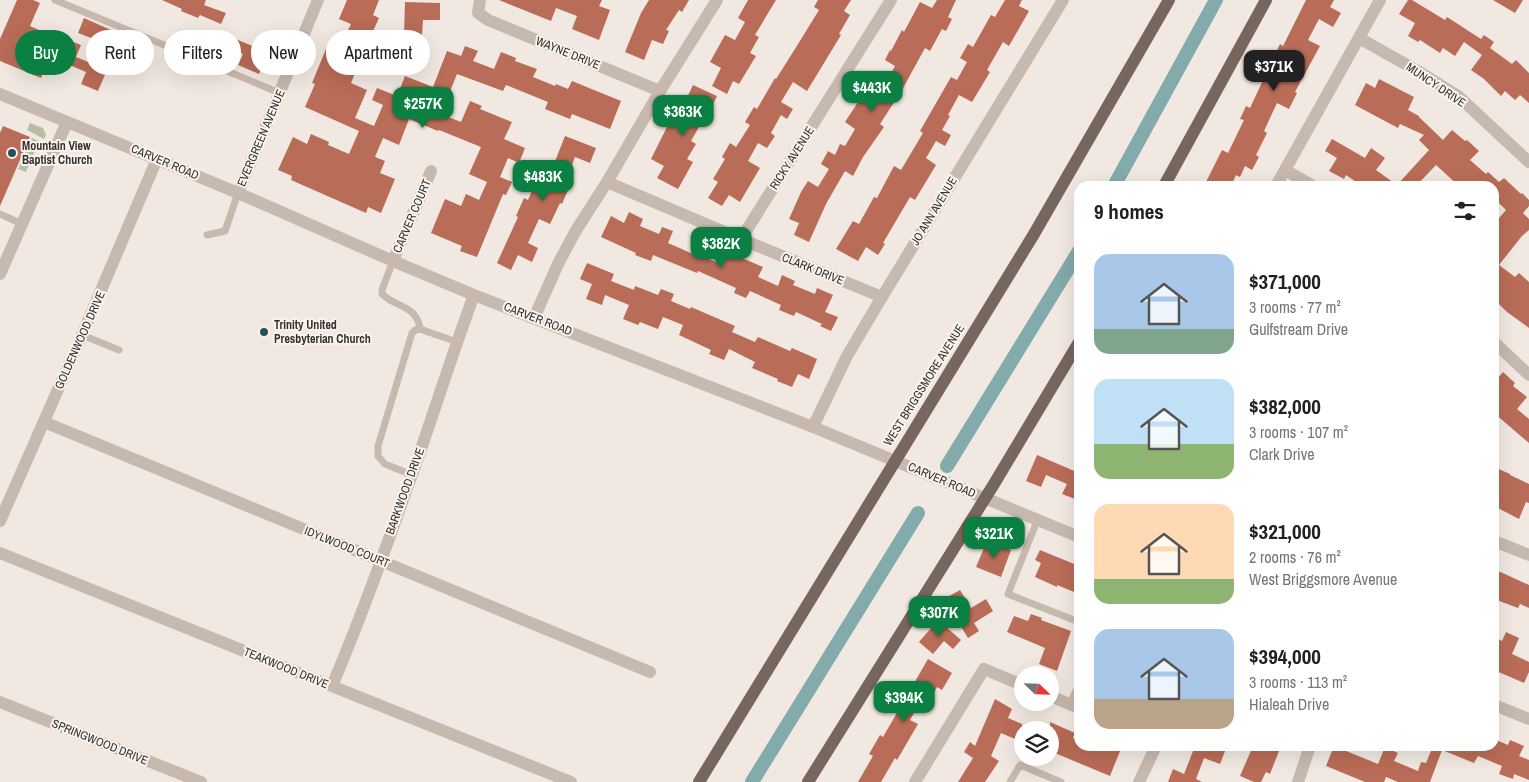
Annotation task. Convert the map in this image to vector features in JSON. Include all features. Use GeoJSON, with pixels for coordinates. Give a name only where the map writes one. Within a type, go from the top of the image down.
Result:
{"type":"FeatureCollection","features":[{"type":"Feature","properties":{"kind":"main road","name":"WEST BRIGGSMORE AVENUE"},"geometry":{"type":"LineString","coordinates":[[699,782],[894,460],[1034,234],[1169,0]]}},
{"type":"Feature","properties":{"kind":"main road"},"geometry":{"type":"LineString","coordinates":[[1167,181],[1266,0]]}},
{"type":"Feature","properties":{"kind":"main road"},"geometry":{"type":"LineString","coordinates":[[808,782],[1074,350]]}},
{"type":"Feature","properties":{"kind":"street","name":"EVERGREEN AVENUE"},"geometry":{"type":"LineString","coordinates":[[238,193],[318,0]]}},
{"type":"Feature","properties":{"kind":"street"},"geometry":{"type":"LineString","coordinates":[[534,318],[558,264],[575,232],[717,0]]}},
{"type":"Feature","properties":{"kind":"street","name":"RICKY AVENUE"},"geometry":{"type":"LineString","coordinates":[[741,239],[891,0]]}},
{"type":"Feature","properties":{"kind":"street","name":"JO ANN AVENUE"},"geometry":{"type":"LineString","coordinates":[[813,427],[847,356],[1063,0]]}},
{"type":"Feature","properties":{"kind":"street"},"geometry":{"type":"LineString","coordinates":[[1279,181],[1380,0]]}},
{"type":"Feature","properties":{"kind":"street","name":"WAYNE DRIVE"},"geometry":{"type":"LineString","coordinates":[[479,6],[488,20],[660,91]]}},
{"type":"Feature","properties":{"kind":"street","name":"MUNCY DRIVE"},"geometry":{"type":"LineString","coordinates":[[1359,38],[1458,96],[1529,162]]}},
{"type":"Feature","properties":{"kind":"street","name":"CARVER ROAD"},"geometry":{"type":"LineString","coordinates":[[0,94],[238,193],[474,295],[813,427],[1074,535]]}},
{"type":"Feature","properties":{"kind":"street"},"geometry":{"type":"LineString","coordinates":[[0,274],[68,122]]}},
{"type":"Feature","properties":{"kind":"street","name":"GOLDENWOOD DRIVE"},"geometry":{"type":"LineString","coordinates":[[0,521],[157,159]]}},
{"type":"Feature","properties":{"kind":"street"},"geometry":{"type":"LineString","coordinates":[[1285,170],[1304,181]]}},
{"type":"Feature","properties":{"kind":"street","name":"CARVER COURT"},"geometry":{"type":"LineString","coordinates":[[393,261],[431,171]]}},
{"type":"Feature","properties":{"kind":"street","name":"CLARK DRIVE"},"geometry":{"type":"LineString","coordinates":[[607,182],[882,297]]}},
{"type":"Feature","properties":{"kind":"street","name":"BARKWOOD DRIVE"},"geometry":{"type":"LineString","coordinates":[[332,686],[359,622],[474,295]]}},
{"type":"Feature","properties":{"kind":"street"},"geometry":{"type":"LineString","coordinates":[[1499,347],[1529,375]]}},
{"type":"Feature","properties":{"kind":"street","name":"IDYLWOOD COURT"},"geometry":{"type":"LineString","coordinates":[[44,422],[650,672]]}},
{"type":"Feature","properties":{"kind":"street"},"geometry":{"type":"LineString","coordinates":[[1499,543],[1529,555]]}},
{"type":"Feature","properties":{"kind":"street","name":"TEAKWOOD DRIVE"},"geometry":{"type":"LineString","coordinates":[[0,553],[571,782]]}},
{"type":"Feature","properties":{"kind":"street"},"geometry":{"type":"LineString","coordinates":[[915,782],[984,669],[1014,682]]}},
{"type":"Feature","properties":{"kind":"street"},"geometry":{"type":"LineString","coordinates":[[1059,700],[1074,706]]}},
{"type":"Feature","properties":{"kind":"street","name":"SPRINGWOOD DRIVE"},"geometry":{"type":"LineString","coordinates":[[0,702],[200,782]]}},
{"type":"Feature","properties":{"kind":"street"},"geometry":{"type":"LineString","coordinates":[[1499,707],[1529,719]]}},
{"type":"Feature","properties":{"kind":"street"},"geometry":{"type":"LineString","coordinates":[[1139,782],[1154,751]]}},
{"type":"Feature","properties":{"kind":"street"},"geometry":{"type":"LineString","coordinates":[[1298,782],[1308,751]]}},
{"type":"Feature","properties":{"kind":"lane"},"geometry":{"type":"LineString","coordinates":[[55,0],[280,93]]}},
{"type":"Feature","properties":{"kind":"lane"},"geometry":{"type":"LineString","coordinates":[[208,235],[225,231],[238,193]]}},
{"type":"Feature","properties":{"kind":"lane"},"geometry":{"type":"LineString","coordinates":[[0,214],[22,224]]}},
{"type":"Feature","properties":{"kind":"lane"},"geometry":{"type":"LineString","coordinates":[[393,261],[382,294],[409,310],[419,322],[420,329]]}},
{"type":"Feature","properties":{"kind":"lane"},"geometry":{"type":"LineString","coordinates":[[412,475],[385,464],[378,456],[378,446],[412,333],[420,329],[456,342]]}},
{"type":"Feature","properties":{"kind":"lane"},"geometry":{"type":"LineString","coordinates":[[82,335],[119,350]]}},
{"type":"Feature","properties":{"kind":"lane"},"geometry":{"type":"LineString","coordinates":[[1037,521],[1008,594],[1074,620]]}},
{"type":"Feature","properties":{"kind":"lane"},"geometry":{"type":"LineString","coordinates":[[1010,782],[1020,765],[1061,782]]}},
{"type":"Feature","properties":{"kind":"green space"},"geometry":{"type":"Polygon","coordinates":[[[30,123],[43,128],[46,135],[44,139],[27,130],[30,123]]]}},
{"type":"Feature","properties":{"kind":"green space"},"geometry":{"type":"Polygon","coordinates":[[[32,138],[39,141],[26,172],[18,169],[32,138]]]}},
{"type":"Feature","properties":{"kind":"building"},"geometry":{"type":"Polygon","coordinates":[[[17,0],[33,0],[40,3],[30,26],[39,30],[15,30],[15,67],[0,61],[0,39],[17,0]]]}},
{"type":"Feature","properties":{"kind":"building"},"geometry":{"type":"Polygon","coordinates":[[[162,0],[206,0],[204,5],[226,13],[221,24],[200,15],[198,18],[162,0]]]}},
{"type":"Feature","properties":{"kind":"building"},"geometry":{"type":"Polygon","coordinates":[[[347,0],[379,0],[373,15],[379,18],[374,30],[348,30],[351,24],[339,19],[347,0]]]}},
{"type":"Feature","properties":{"kind":"building"},"geometry":{"type":"Polygon","coordinates":[[[499,0],[602,0],[599,6],[610,10],[599,40],[572,29],[577,16],[556,8],[551,21],[499,0]]]}},
{"type":"Feature","properties":{"kind":"building"},"geometry":{"type":"Polygon","coordinates":[[[649,0],[689,0],[682,12],[679,10],[666,30],[669,31],[663,44],[652,40],[644,60],[625,52],[641,13],[649,0]]]}},
{"type":"Feature","properties":{"kind":"building"},"geometry":{"type":"Polygon","coordinates":[[[748,0],[776,0],[755,35],[759,37],[750,53],[756,56],[739,84],[733,81],[727,94],[712,86],[721,68],[710,62],[725,35],[735,40],[745,22],[738,18],[748,0]]]}},
{"type":"Feature","properties":{"kind":"building"},"geometry":{"type":"Polygon","coordinates":[[[818,0],[851,0],[844,11],[850,15],[839,34],[841,35],[807,91],[793,82],[781,102],[793,109],[787,119],[781,115],[771,133],[775,136],[767,148],[758,143],[748,161],[760,168],[740,202],[729,195],[722,206],[708,198],[718,182],[713,179],[725,159],[722,157],[730,143],[736,147],[750,125],[745,122],[754,107],[757,109],[819,10],[814,7],[818,0]]]}},
{"type":"Feature","properties":{"kind":"building"},"geometry":{"type":"Polygon","coordinates":[[[937,0],[956,0],[948,17],[952,19],[946,31],[942,29],[930,51],[925,48],[902,90],[880,124],[884,127],[863,157],[853,176],[845,171],[826,204],[809,242],[794,235],[799,223],[789,219],[801,192],[808,181],[818,187],[829,169],[821,164],[828,151],[835,155],[840,144],[845,146],[855,129],[845,122],[864,93],[873,98],[880,86],[883,88],[895,66],[885,60],[902,30],[904,32],[920,2],[932,8],[937,0]]]}},
{"type":"Feature","properties":{"kind":"building"},"geometry":{"type":"Polygon","coordinates":[[[1005,0],[1022,0],[1019,6],[1029,11],[1009,46],[1003,42],[987,70],[990,72],[972,102],[959,95],[942,130],[951,135],[945,146],[936,141],[926,158],[936,165],[915,200],[910,197],[878,255],[866,247],[858,261],[836,249],[853,221],[859,224],[874,197],[877,198],[894,166],[901,170],[923,133],[920,131],[951,77],[957,80],[967,62],[960,58],[968,44],[973,47],[991,15],[995,17],[1005,0]]]}},
{"type":"Feature","properties":{"kind":"building"},"geometry":{"type":"Polygon","coordinates":[[[1306,0],[1334,0],[1330,7],[1341,13],[1333,27],[1319,19],[1308,40],[1320,46],[1295,92],[1297,93],[1289,109],[1277,103],[1264,131],[1267,133],[1256,155],[1259,157],[1252,170],[1245,166],[1240,177],[1236,175],[1233,181],[1206,181],[1222,150],[1228,153],[1244,120],[1240,119],[1246,106],[1250,108],[1280,44],[1283,46],[1306,0]]]}},
{"type":"Feature","properties":{"kind":"building"},"geometry":{"type":"Polygon","coordinates":[[[1408,0],[1412,0],[1445,20],[1447,17],[1481,39],[1484,35],[1494,42],[1490,48],[1512,64],[1516,60],[1529,73],[1529,103],[1520,95],[1515,100],[1505,91],[1501,96],[1484,79],[1471,70],[1482,55],[1464,42],[1455,56],[1443,48],[1440,53],[1420,40],[1418,42],[1408,36],[1415,23],[1399,14],[1408,0]]]}},
{"type":"Feature","properties":{"kind":"building"},"geometry":{"type":"Polygon","coordinates":[[[1493,0],[1523,0],[1515,13],[1493,0]]]}},
{"type":"Feature","properties":{"kind":"building"},"geometry":{"type":"Polygon","coordinates":[[[405,2],[440,3],[440,20],[423,20],[422,30],[404,30],[405,2]]]}},
{"type":"Feature","properties":{"kind":"building"},"geometry":{"type":"Polygon","coordinates":[[[84,18],[111,30],[86,30],[86,36],[78,33],[84,18]]]}},
{"type":"Feature","properties":{"kind":"building"},"geometry":{"type":"Polygon","coordinates":[[[241,41],[251,45],[251,71],[241,66],[243,54],[241,53],[241,41]]]}},
{"type":"Feature","properties":{"kind":"building"},"geometry":{"type":"Polygon","coordinates":[[[76,43],[81,45],[76,57],[76,43]]]}},
{"type":"Feature","properties":{"kind":"building"},"geometry":{"type":"Polygon","coordinates":[[[465,46],[478,51],[473,61],[494,69],[501,52],[516,58],[515,61],[537,69],[533,77],[555,86],[556,84],[568,89],[572,81],[621,101],[610,129],[572,114],[570,119],[545,109],[548,102],[506,85],[503,91],[457,74],[441,114],[461,122],[470,101],[482,106],[480,109],[512,122],[504,139],[525,148],[519,163],[508,158],[500,177],[512,182],[506,195],[503,194],[477,257],[460,251],[462,246],[431,233],[445,199],[461,206],[466,194],[479,200],[487,182],[469,174],[481,147],[409,119],[399,145],[383,138],[375,157],[385,161],[380,173],[395,179],[381,213],[368,207],[366,213],[291,180],[292,176],[278,170],[293,137],[307,144],[311,134],[329,142],[328,145],[349,154],[359,131],[305,107],[315,84],[312,83],[326,49],[326,75],[354,75],[351,83],[367,90],[355,118],[374,126],[383,105],[372,100],[377,88],[397,96],[405,76],[433,87],[447,51],[461,56],[465,46]]]}},
{"type":"Feature","properties":{"kind":"building"},"geometry":{"type":"Polygon","coordinates":[[[76,57],[86,61],[86,72],[76,68],[76,57]]]}},
{"type":"Feature","properties":{"kind":"building"},"geometry":{"type":"Polygon","coordinates":[[[86,72],[86,75],[105,75],[98,91],[81,84],[86,72]]]}},
{"type":"Feature","properties":{"kind":"building"},"geometry":{"type":"Polygon","coordinates":[[[1379,79],[1414,97],[1408,110],[1419,116],[1443,140],[1452,130],[1465,141],[1467,140],[1479,151],[1470,160],[1486,174],[1488,172],[1498,181],[1454,181],[1436,165],[1421,181],[1401,181],[1429,150],[1419,140],[1424,135],[1400,124],[1398,128],[1355,105],[1366,83],[1375,88],[1379,79]]]}},
{"type":"Feature","properties":{"kind":"building"},"geometry":{"type":"Polygon","coordinates":[[[693,85],[717,96],[705,121],[703,120],[691,141],[696,144],[687,159],[693,162],[678,189],[657,178],[664,166],[651,159],[668,125],[673,127],[693,85]]]}},
{"type":"Feature","properties":{"kind":"building","name":"Mountain View Baptist Church"},"geometry":{"type":"Polygon","coordinates":[[[3,126],[30,137],[0,206],[0,133],[3,126]]]}},
{"type":"Feature","properties":{"kind":"building"},"geometry":{"type":"Polygon","coordinates":[[[565,136],[596,148],[590,163],[575,157],[566,181],[571,183],[562,204],[560,203],[550,224],[539,219],[528,243],[538,248],[532,262],[518,255],[511,270],[497,263],[518,217],[516,216],[524,198],[528,200],[541,170],[550,174],[565,136]]]}},
{"type":"Feature","properties":{"kind":"building"},"geometry":{"type":"Polygon","coordinates":[[[1332,139],[1365,158],[1371,148],[1385,158],[1376,170],[1391,181],[1355,181],[1346,175],[1344,179],[1329,171],[1337,158],[1325,151],[1332,139]]]}},
{"type":"Feature","properties":{"kind":"building"},"geometry":{"type":"Polygon","coordinates":[[[1504,178],[1529,200],[1529,206],[1523,213],[1529,219],[1529,230],[1499,265],[1499,218],[1506,210],[1499,203],[1499,182],[1504,178]]]}},
{"type":"Feature","properties":{"kind":"building"},"geometry":{"type":"Polygon","coordinates":[[[629,212],[643,219],[640,226],[659,234],[662,227],[673,231],[668,243],[693,254],[698,240],[709,245],[704,257],[723,265],[728,252],[763,267],[758,277],[778,286],[782,275],[795,281],[793,285],[815,294],[817,288],[833,295],[825,312],[838,317],[831,331],[820,326],[822,324],[796,312],[794,316],[779,310],[781,305],[750,291],[746,298],[734,293],[736,288],[698,271],[697,273],[653,255],[651,261],[635,255],[636,253],[601,237],[611,216],[624,223],[629,212]]]}},
{"type":"Feature","properties":{"kind":"building"},"geometry":{"type":"Polygon","coordinates":[[[587,263],[614,274],[611,281],[634,290],[635,286],[658,295],[661,289],[674,294],[671,301],[690,309],[691,307],[735,326],[732,332],[755,342],[758,337],[790,351],[792,348],[817,359],[809,379],[798,374],[792,387],[752,368],[755,362],[729,349],[724,360],[709,354],[711,350],[679,335],[683,325],[663,317],[658,329],[640,322],[638,325],[623,319],[629,305],[605,295],[602,305],[586,299],[592,284],[580,279],[587,263]]]}},
{"type":"Feature","properties":{"kind":"building"},"geometry":{"type":"Polygon","coordinates":[[[1499,265],[1515,277],[1519,273],[1529,282],[1529,328],[1499,304],[1499,265]]]}},
{"type":"Feature","properties":{"kind":"building"},"geometry":{"type":"Polygon","coordinates":[[[1503,372],[1515,383],[1513,386],[1527,397],[1517,409],[1529,419],[1529,443],[1499,417],[1499,377],[1503,372]]]}},
{"type":"Feature","properties":{"kind":"building"},"geometry":{"type":"Polygon","coordinates":[[[1037,455],[1074,471],[1074,499],[1062,494],[1067,484],[1046,475],[1041,487],[1026,481],[1037,455]]]}},
{"type":"Feature","properties":{"kind":"building"},"geometry":{"type":"Polygon","coordinates":[[[1499,469],[1529,484],[1529,503],[1526,502],[1519,519],[1499,509],[1499,469]]]}},
{"type":"Feature","properties":{"kind":"building"},"geometry":{"type":"Polygon","coordinates":[[[987,541],[1011,550],[1001,577],[976,567],[987,541]]]}},
{"type":"Feature","properties":{"kind":"building"},"geometry":{"type":"Polygon","coordinates":[[[1040,550],[1074,564],[1074,592],[1035,577],[1041,563],[1035,560],[1040,550]]]}},
{"type":"Feature","properties":{"kind":"building"},"geometry":{"type":"Polygon","coordinates":[[[1499,571],[1529,585],[1529,608],[1520,604],[1518,608],[1499,601],[1499,571]]]}},
{"type":"Feature","properties":{"kind":"building"},"geometry":{"type":"Polygon","coordinates":[[[960,590],[971,608],[986,599],[993,611],[974,623],[979,631],[968,638],[944,599],[960,590]]]}},
{"type":"Feature","properties":{"kind":"building"},"geometry":{"type":"Polygon","coordinates":[[[1031,614],[1042,618],[1041,620],[1071,631],[1059,666],[1039,664],[1045,648],[1007,632],[1014,616],[1028,621],[1031,614]]]}},
{"type":"Feature","properties":{"kind":"building"},"geometry":{"type":"Polygon","coordinates":[[[938,620],[961,640],[953,649],[944,641],[933,654],[919,642],[938,620]]]}},
{"type":"Feature","properties":{"kind":"building"},"geometry":{"type":"Polygon","coordinates":[[[1506,632],[1519,638],[1512,654],[1529,662],[1529,672],[1524,683],[1499,672],[1499,640],[1502,641],[1506,632]]]}},
{"type":"Feature","properties":{"kind":"building"},"geometry":{"type":"Polygon","coordinates":[[[928,659],[952,673],[942,690],[937,687],[930,700],[924,696],[910,720],[918,724],[897,760],[895,758],[881,782],[858,782],[873,756],[869,754],[880,735],[883,737],[928,659]]]}},
{"type":"Feature","properties":{"kind":"building"},"geometry":{"type":"Polygon","coordinates":[[[995,699],[1012,709],[1008,718],[1015,721],[1014,739],[1001,733],[991,756],[999,761],[985,782],[958,782],[973,758],[964,752],[970,742],[975,746],[995,699]]]}},
{"type":"Feature","properties":{"kind":"building"},"geometry":{"type":"Polygon","coordinates":[[[1059,726],[1074,733],[1074,751],[1120,751],[1110,776],[1059,755],[1059,726]]]}},
{"type":"Feature","properties":{"kind":"building"},"geometry":{"type":"Polygon","coordinates":[[[1510,740],[1524,746],[1519,756],[1529,760],[1529,780],[1514,774],[1513,779],[1499,774],[1502,766],[1478,756],[1474,763],[1444,751],[1499,751],[1499,741],[1508,745],[1510,740]]]}},
{"type":"Feature","properties":{"kind":"building"},"geometry":{"type":"Polygon","coordinates":[[[1193,751],[1225,751],[1220,764],[1204,758],[1196,779],[1202,782],[1168,782],[1173,769],[1184,774],[1193,751]]]}},
{"type":"Feature","properties":{"kind":"building"},"geometry":{"type":"Polygon","coordinates":[[[1251,751],[1279,751],[1270,774],[1266,772],[1261,782],[1254,782],[1240,776],[1251,751]]]}},
{"type":"Feature","properties":{"kind":"building"},"geometry":{"type":"Polygon","coordinates":[[[1332,751],[1346,751],[1378,764],[1383,751],[1394,751],[1398,753],[1394,761],[1418,771],[1421,762],[1426,763],[1431,751],[1442,751],[1430,782],[1398,782],[1386,777],[1384,782],[1365,782],[1326,766],[1332,751]]]}},
{"type":"Feature","properties":{"kind":"waterway"},"geometry":{"type":"LineString","coordinates":[[1117,181],[1216,0]]}},
{"type":"Feature","properties":{"kind":"waterway"},"geometry":{"type":"LineString","coordinates":[[947,466],[1074,259]]}},
{"type":"Feature","properties":{"kind":"waterway"},"geometry":{"type":"LineString","coordinates":[[752,782],[918,513]]}},
{"type":"Feature","properties":{"kind":"place","name":"Mountain View Baptist Church"},"geometry":{"type":"Point","coordinates":[12,153]}},
{"type":"Feature","properties":{"kind":"place","name":"Trinity United Presbyterian Church"},"geometry":{"type":"Point","coordinates":[264,332]}}]}
